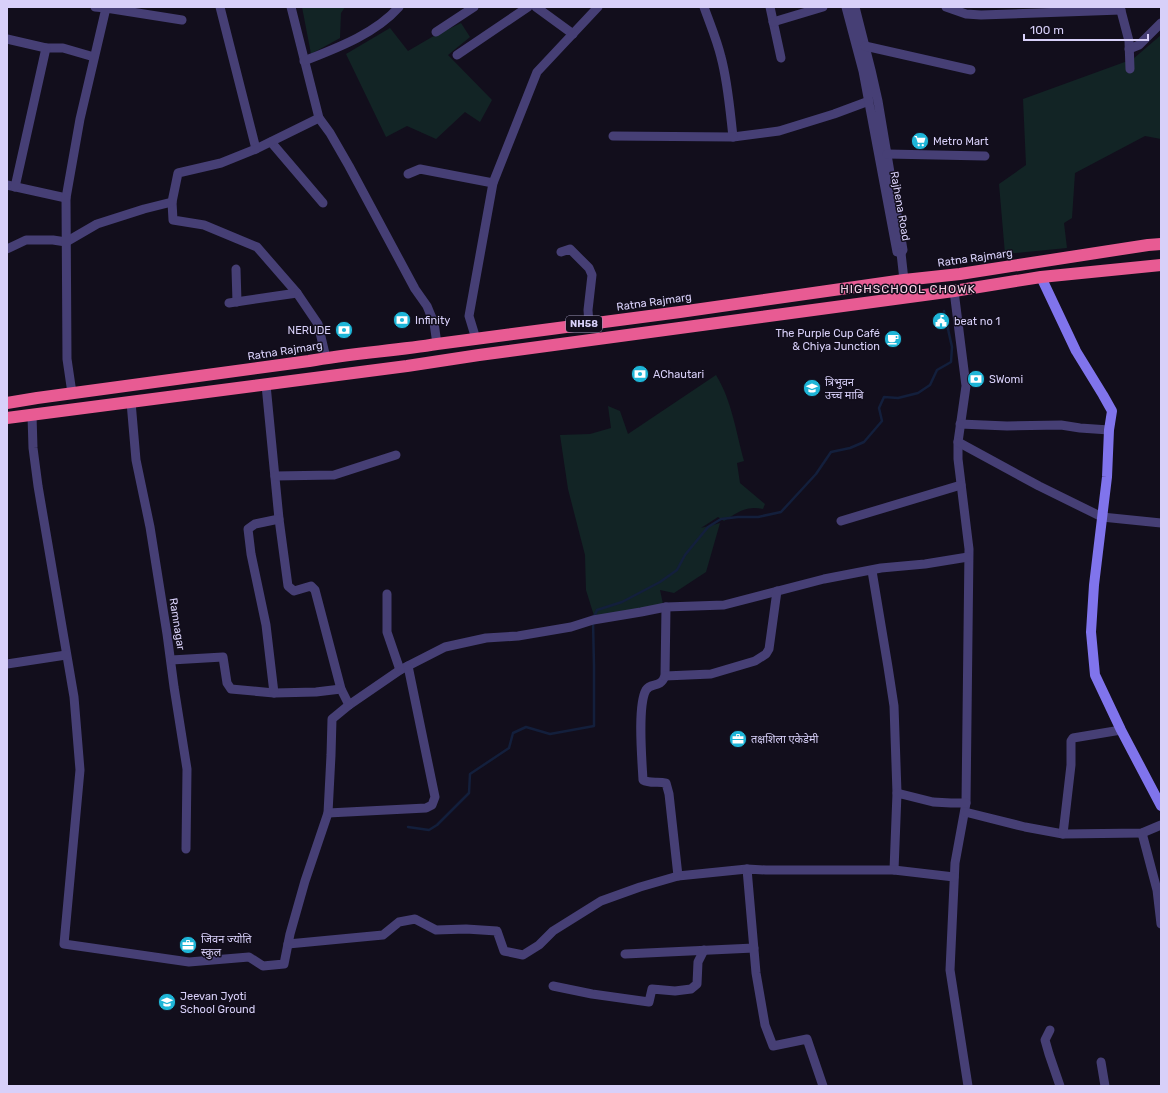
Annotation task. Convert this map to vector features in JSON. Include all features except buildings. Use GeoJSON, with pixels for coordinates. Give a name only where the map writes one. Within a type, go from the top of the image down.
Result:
{"type":"FeatureCollection","features":[{"type":"Feature","properties":{"kind":"highway","name":"Ratna Rajmarg"},"geometry":{"type":"LineString","coordinates":[[7,403],[326,358],[412,348],[904,280],[960,274],[1161,244]]}},
{"type":"Feature","properties":{"kind":"highway","name":"NH58"},"geometry":{"type":"LineString","coordinates":[[7,418],[407,366],[954,291],[1041,277],[1161,265]]}},
{"type":"Feature","properties":{"kind":"street"},"geometry":{"type":"LineString","coordinates":[[96,7],[182,20]]}},
{"type":"Feature","properties":{"kind":"street"},"geometry":{"type":"LineString","coordinates":[[220,7],[256,148]]}},
{"type":"Feature","properties":{"kind":"street"},"geometry":{"type":"LineString","coordinates":[[291,7],[319,118],[330,133],[349,166],[414,289],[427,306],[434,323],[437,344]]}},
{"type":"Feature","properties":{"kind":"street"},"geometry":{"type":"LineString","coordinates":[[304,61],[361,36],[391,16],[399,7]]}},
{"type":"Feature","properties":{"kind":"street"},"geometry":{"type":"LineString","coordinates":[[436,32],[474,7]]}},
{"type":"Feature","properties":{"kind":"street"},"geometry":{"type":"LineString","coordinates":[[457,55],[528,7]]}},
{"type":"Feature","properties":{"kind":"street"},"geometry":{"type":"LineString","coordinates":[[536,7],[573,34]]}},
{"type":"Feature","properties":{"kind":"street"},"geometry":{"type":"LineString","coordinates":[[476,339],[469,316],[493,183],[537,72],[598,7]]}},
{"type":"Feature","properties":{"kind":"street"},"geometry":{"type":"LineString","coordinates":[[704,7],[717,40],[721,57],[733,137]]}},
{"type":"Feature","properties":{"kind":"street"},"geometry":{"type":"LineString","coordinates":[[770,7],[781,58]]}},
{"type":"Feature","properties":{"kind":"street"},"geometry":{"type":"LineString","coordinates":[[773,22],[823,7]]}},
{"type":"Feature","properties":{"kind":"street","name":"Rajhena Road"},"geometry":{"type":"LineString","coordinates":[[846,7],[878,101],[887,154],[885,164]]}},
{"type":"Feature","properties":{"kind":"street","name":"Rajhena Road"},"geometry":{"type":"LineString","coordinates":[[855,7],[865,46],[868,101],[885,164],[904,280]]}},
{"type":"Feature","properties":{"kind":"street"},"geometry":{"type":"LineString","coordinates":[[946,7],[981,15],[1121,9],[1129,41],[1130,69]]}},
{"type":"Feature","properties":{"kind":"street"},"geometry":{"type":"LineString","coordinates":[[72,393],[67,359],[66,198],[79,125],[106,8]]}},
{"type":"Feature","properties":{"kind":"street"},"geometry":{"type":"LineString","coordinates":[[1129,49],[1139,45],[1161,23]]}},
{"type":"Feature","properties":{"kind":"street"},"geometry":{"type":"LineString","coordinates":[[7,39],[46,48],[63,48],[94,56]]}},
{"type":"Feature","properties":{"kind":"street"},"geometry":{"type":"LineString","coordinates":[[865,46],[971,70]]}},
{"type":"Feature","properties":{"kind":"street"},"geometry":{"type":"LineString","coordinates":[[46,48],[11,186],[66,198]]}},
{"type":"Feature","properties":{"kind":"street"},"geometry":{"type":"LineString","coordinates":[[613,136],[733,137],[779,131],[834,114],[868,101]]}},
{"type":"Feature","properties":{"kind":"street"},"geometry":{"type":"LineString","coordinates":[[319,118],[271,142],[221,163],[178,173],[172,202],[173,220],[204,225],[257,247],[297,294],[318,324],[326,358]]}},
{"type":"Feature","properties":{"kind":"street"},"geometry":{"type":"LineString","coordinates":[[271,142],[323,203]]}},
{"type":"Feature","properties":{"kind":"street"},"geometry":{"type":"LineString","coordinates":[[887,154],[985,156]]}},
{"type":"Feature","properties":{"kind":"street"},"geometry":{"type":"LineString","coordinates":[[408,174],[420,169],[493,183]]}},
{"type":"Feature","properties":{"kind":"street"},"geometry":{"type":"LineString","coordinates":[[7,249],[26,240],[53,240],[66,242],[97,224],[172,202]]}},
{"type":"Feature","properties":{"kind":"street"},"geometry":{"type":"LineString","coordinates":[[561,252],[570,249],[589,268],[592,275],[588,310],[589,324]]}},
{"type":"Feature","properties":{"kind":"street"},"geometry":{"type":"LineString","coordinates":[[236,269],[233,302],[297,294]]}},
{"type":"Feature","properties":{"kind":"street"},"geometry":{"type":"LineString","coordinates":[[1041,277],[1076,351],[1112,411],[1109,430],[1107,477],[1094,585],[1091,632],[1095,676],[1121,730],[1161,806]]}},
{"type":"Feature","properties":{"kind":"street"},"geometry":{"type":"LineString","coordinates":[[954,291],[966,386],[958,442],[958,459],[969,548],[966,802],[955,863],[950,970],[968,1086]]}},
{"type":"Feature","properties":{"kind":"street"},"geometry":{"type":"LineString","coordinates":[[266,385],[279,519],[288,586],[294,591],[311,586],[314,590],[341,689],[349,705]]}},
{"type":"Feature","properties":{"kind":"street","name":"Ramnagar"},"geometry":{"type":"LineString","coordinates":[[131,402],[136,460],[150,527],[187,769],[186,850]]}},
{"type":"Feature","properties":{"kind":"street"},"geometry":{"type":"LineString","coordinates":[[32,415],[33,448],[38,486],[74,697],[80,770],[64,944],[189,962],[249,957],[263,966],[284,964],[288,944],[306,881],[328,813],[332,755],[332,719],[349,705],[404,668],[445,647],[486,638],[518,636],[564,628],[592,620],[666,607],[724,605],[824,579],[872,571],[881,568],[968,557]]}},
{"type":"Feature","properties":{"kind":"street"},"geometry":{"type":"LineString","coordinates":[[960,424],[1006,426],[1061,424],[1080,428],[1109,430]]}},
{"type":"Feature","properties":{"kind":"street"},"geometry":{"type":"LineString","coordinates":[[958,442],[1039,486],[1102,517],[1161,523]]}},
{"type":"Feature","properties":{"kind":"street"},"geometry":{"type":"LineString","coordinates":[[275,476],[334,475],[396,454]]}},
{"type":"Feature","properties":{"kind":"street"},"geometry":{"type":"LineString","coordinates":[[840,521],[961,485]]}},
{"type":"Feature","properties":{"kind":"street"},"geometry":{"type":"LineString","coordinates":[[274,694],[266,625],[251,554],[248,529],[255,524],[279,519]]}},
{"type":"Feature","properties":{"kind":"street"},"geometry":{"type":"LineString","coordinates":[[872,571],[894,706],[898,793],[894,870]]}},
{"type":"Feature","properties":{"kind":"street"},"geometry":{"type":"LineString","coordinates":[[665,676],[711,674],[755,661],[766,654],[769,649],[777,591]]}},
{"type":"Feature","properties":{"kind":"street"},"geometry":{"type":"LineString","coordinates":[[328,813],[426,808],[432,805],[435,798],[404,668],[387,632],[387,594]]}},
{"type":"Feature","properties":{"kind":"street"},"geometry":{"type":"LineString","coordinates":[[666,607],[665,676],[660,684],[647,688],[641,711],[643,780],[650,783],[666,783],[669,794],[678,876]]}},
{"type":"Feature","properties":{"kind":"street"},"geometry":{"type":"LineString","coordinates":[[7,664],[66,655]]}},
{"type":"Feature","properties":{"kind":"street"},"geometry":{"type":"LineString","coordinates":[[171,660],[223,657],[227,684],[231,689],[274,694],[341,689]]}},
{"type":"Feature","properties":{"kind":"street"},"geometry":{"type":"LineString","coordinates":[[1063,834],[1071,765],[1071,741],[1073,738],[1121,730]]}},
{"type":"Feature","properties":{"kind":"street"},"geometry":{"type":"LineString","coordinates":[[898,793],[933,802],[966,802]]}},
{"type":"Feature","properties":{"kind":"street"},"geometry":{"type":"LineString","coordinates":[[965,812],[1025,827],[1063,834],[1142,833],[1161,826]]}},
{"type":"Feature","properties":{"kind":"street"},"geometry":{"type":"LineString","coordinates":[[1142,833],[1157,890],[1161,924]]}},
{"type":"Feature","properties":{"kind":"street"},"geometry":{"type":"LineString","coordinates":[[288,944],[384,935],[399,922],[415,919],[436,930],[466,929],[497,931],[504,951],[523,955],[539,945],[553,931],[601,901],[640,887],[678,876],[747,869],[894,870],[954,877]]}},
{"type":"Feature","properties":{"kind":"street"},"geometry":{"type":"LineString","coordinates":[[747,869],[756,973],[765,1025],[773,1046],[807,1039],[823,1086]]}},
{"type":"Feature","properties":{"kind":"street"},"geometry":{"type":"LineString","coordinates":[[624,954],[754,948]]}},
{"type":"Feature","properties":{"kind":"street"},"geometry":{"type":"LineString","coordinates":[[553,986],[592,994],[649,1002],[652,989],[674,991],[691,989],[697,984],[698,962],[704,950]]}},
{"type":"Feature","properties":{"kind":"street"},"geometry":{"type":"LineString","coordinates":[[1050,1030],[1045,1040],[1048,1054],[1060,1086]]}},
{"type":"Feature","properties":{"kind":"street"},"geometry":{"type":"LineString","coordinates":[[1102,1062],[1105,1086]]}},
{"type":"Feature","properties":{"kind":"shaded area"},"geometry":{"type":"Polygon","coordinates":[[[302,7],[345,7],[341,13],[340,38],[311,54],[302,7]]]}},
{"type":"Feature","properties":{"kind":"shaded area"},"geometry":{"type":"Polygon","coordinates":[[[461,23],[470,37],[448,55],[492,100],[480,122],[465,112],[436,139],[407,126],[386,137],[346,54],[390,28],[408,51],[461,23]]]}},
{"type":"Feature","properties":{"kind":"shaded area"},"geometry":{"type":"Polygon","coordinates":[[[1161,35],[1161,139],[1145,136],[1075,173],[1072,218],[1064,223],[1067,248],[1005,254],[999,184],[1026,165],[1023,99],[1133,59],[1161,35]]]}},
{"type":"Feature","properties":{"kind":"shaded area"},"geometry":{"type":"Polygon","coordinates":[[[716,375],[730,406],[744,461],[737,463],[740,483],[765,504],[763,509],[747,509],[724,521],[718,517],[701,528],[720,523],[706,572],[674,593],[660,590],[663,604],[595,619],[586,590],[585,555],[568,489],[560,435],[590,434],[611,428],[608,406],[620,411],[628,434],[716,375]]]}},
{"type":"Feature","properties":{"kind":"waterway"},"geometry":{"type":"LineString","coordinates":[[594,617],[597,610],[622,602],[660,582],[677,570],[685,555],[708,527],[721,519],[758,517],[781,512],[816,474],[831,452],[850,448],[864,442],[882,421],[879,408],[884,397],[898,398],[918,393],[930,385],[937,370],[951,362],[952,347],[944,311]]}},
{"type":"Feature","properties":{"kind":"waterway"},"geometry":{"type":"LineString","coordinates":[[408,827],[429,830],[437,825],[469,793],[470,774],[509,748],[513,733],[526,727],[550,734],[594,726],[593,621]]}},
{"type":"Feature","properties":{"kind":"place","name":"Metro Mart"},"geometry":{"type":"Point","coordinates":[920,141]}},
{"type":"Feature","properties":{"kind":"place","name":"Infinity"},"geometry":{"type":"Point","coordinates":[402,320]}},
{"type":"Feature","properties":{"kind":"place","name":"beat no 1"},"geometry":{"type":"Point","coordinates":[941,321]}},
{"type":"Feature","properties":{"kind":"place","name":"NERUDE"},"geometry":{"type":"Point","coordinates":[344,330]}},
{"type":"Feature","properties":{"kind":"place","name":"The Purple Cup Café & Chiya Junction"},"geometry":{"type":"Point","coordinates":[893,339]}},
{"type":"Feature","properties":{"kind":"place","name":"AChautari"},"geometry":{"type":"Point","coordinates":[640,374]}},
{"type":"Feature","properties":{"kind":"place","name":"SWomi"},"geometry":{"type":"Point","coordinates":[976,379]}},
{"type":"Feature","properties":{"kind":"place","name":"त्रिभुवन उच्च माबि"},"geometry":{"type":"Point","coordinates":[812,388]}},
{"type":"Feature","properties":{"kind":"place","name":"तक्षशिला एकेडेमी"},"geometry":{"type":"Point","coordinates":[738,739]}},
{"type":"Feature","properties":{"kind":"place","name":"जिवन ज्योति स्कुल"},"geometry":{"type":"Point","coordinates":[188,945]}},
{"type":"Feature","properties":{"kind":"place","name":"Jeevan Jyoti School Ground"},"geometry":{"type":"Point","coordinates":[167,1002]}},
{"type":"Feature","properties":{"kind":"district","name":"HIGHSCHOOL CHOWK"},"geometry":{"type":"Point","coordinates":[908,289]}}]}
